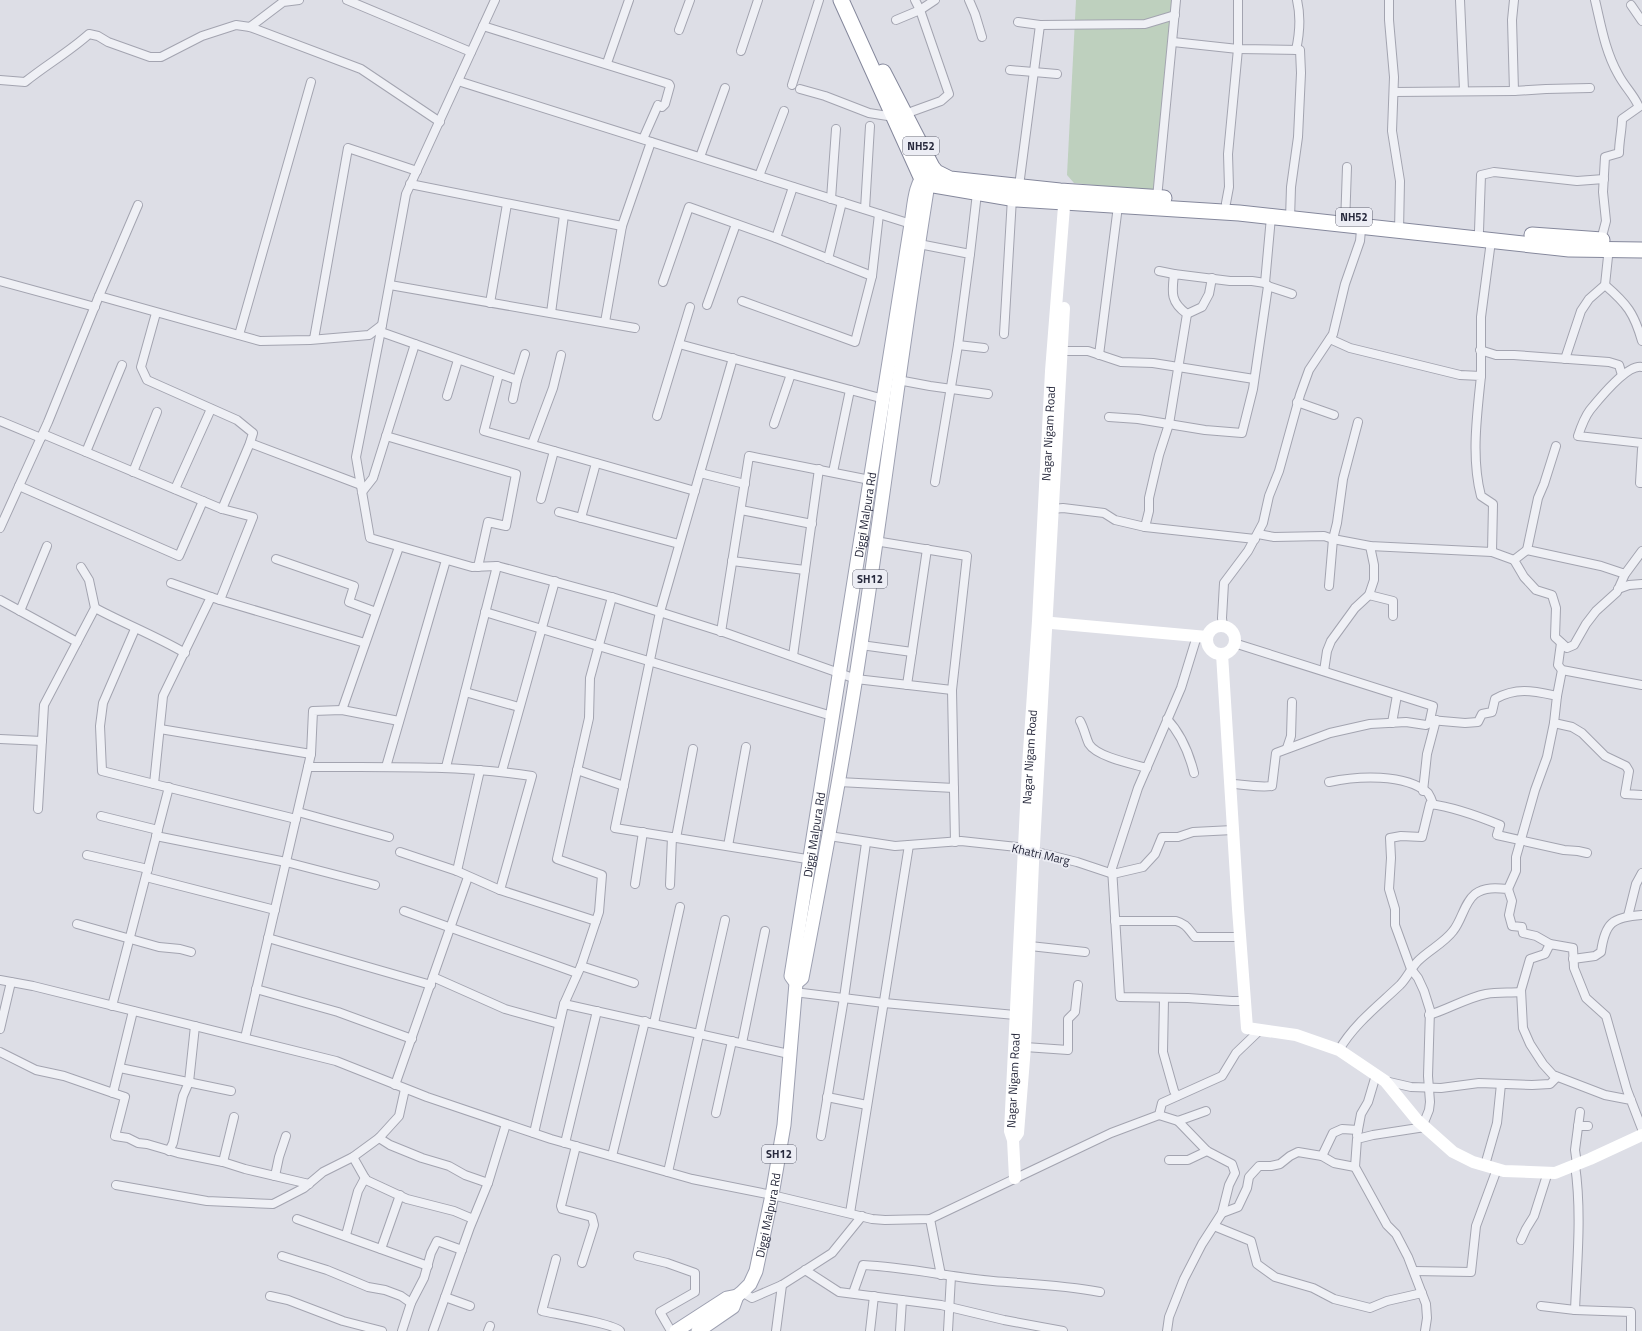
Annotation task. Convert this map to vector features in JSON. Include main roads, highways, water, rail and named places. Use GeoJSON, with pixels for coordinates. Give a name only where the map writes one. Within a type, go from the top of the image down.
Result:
{"type":"FeatureCollection","features":[{"type":"Feature","properties":{"kind":"highway","name":"NH52"},"geometry":{"type":"LineString","coordinates":[[840,0],[929,175],[977,193],[1015,192]]}},
{"type":"Feature","properties":{"kind":"highway","name":"NH52"},"geometry":{"type":"LineString","coordinates":[[850,0],[899,116]]}},
{"type":"Feature","properties":{"kind":"highway","name":"NH52"},"geometry":{"type":"LineString","coordinates":[[929,175],[1015,192],[1068,197],[1157,198],[1226,203],[1290,214],[1399,226],[1479,231],[1642,250]]}},
{"type":"Feature","properties":{"kind":"highway","name":"NH52"},"geometry":{"type":"LineString","coordinates":[[1068,197],[1118,206],[1270,216],[1290,214]]}},
{"type":"Feature","properties":{"kind":"highway","name":"NH52"},"geometry":{"type":"LineString","coordinates":[[1399,226],[1491,241],[1569,249],[1607,246],[1642,240]]}},
{"type":"Feature","properties":{"kind":"main road","name":"Diggi Malpura Rd"},"geometry":{"type":"LineString","coordinates":[[698,1331],[737,1298],[750,1284],[756,1270],[772,1195],[784,1125],[795,988],[791,976],[809,859],[911,224],[929,175]]}},
{"type":"Feature","properties":{"kind":"main road","name":"Diggi Malpura Rd"},"geometry":{"type":"LineString","coordinates":[[795,988],[802,978],[839,782],[856,679],[898,380],[929,175]]}},
{"type":"Feature","properties":{"kind":"main road"},"geometry":{"type":"LineString","coordinates":[[676,1331],[723,1300],[737,1298]]}}]}
